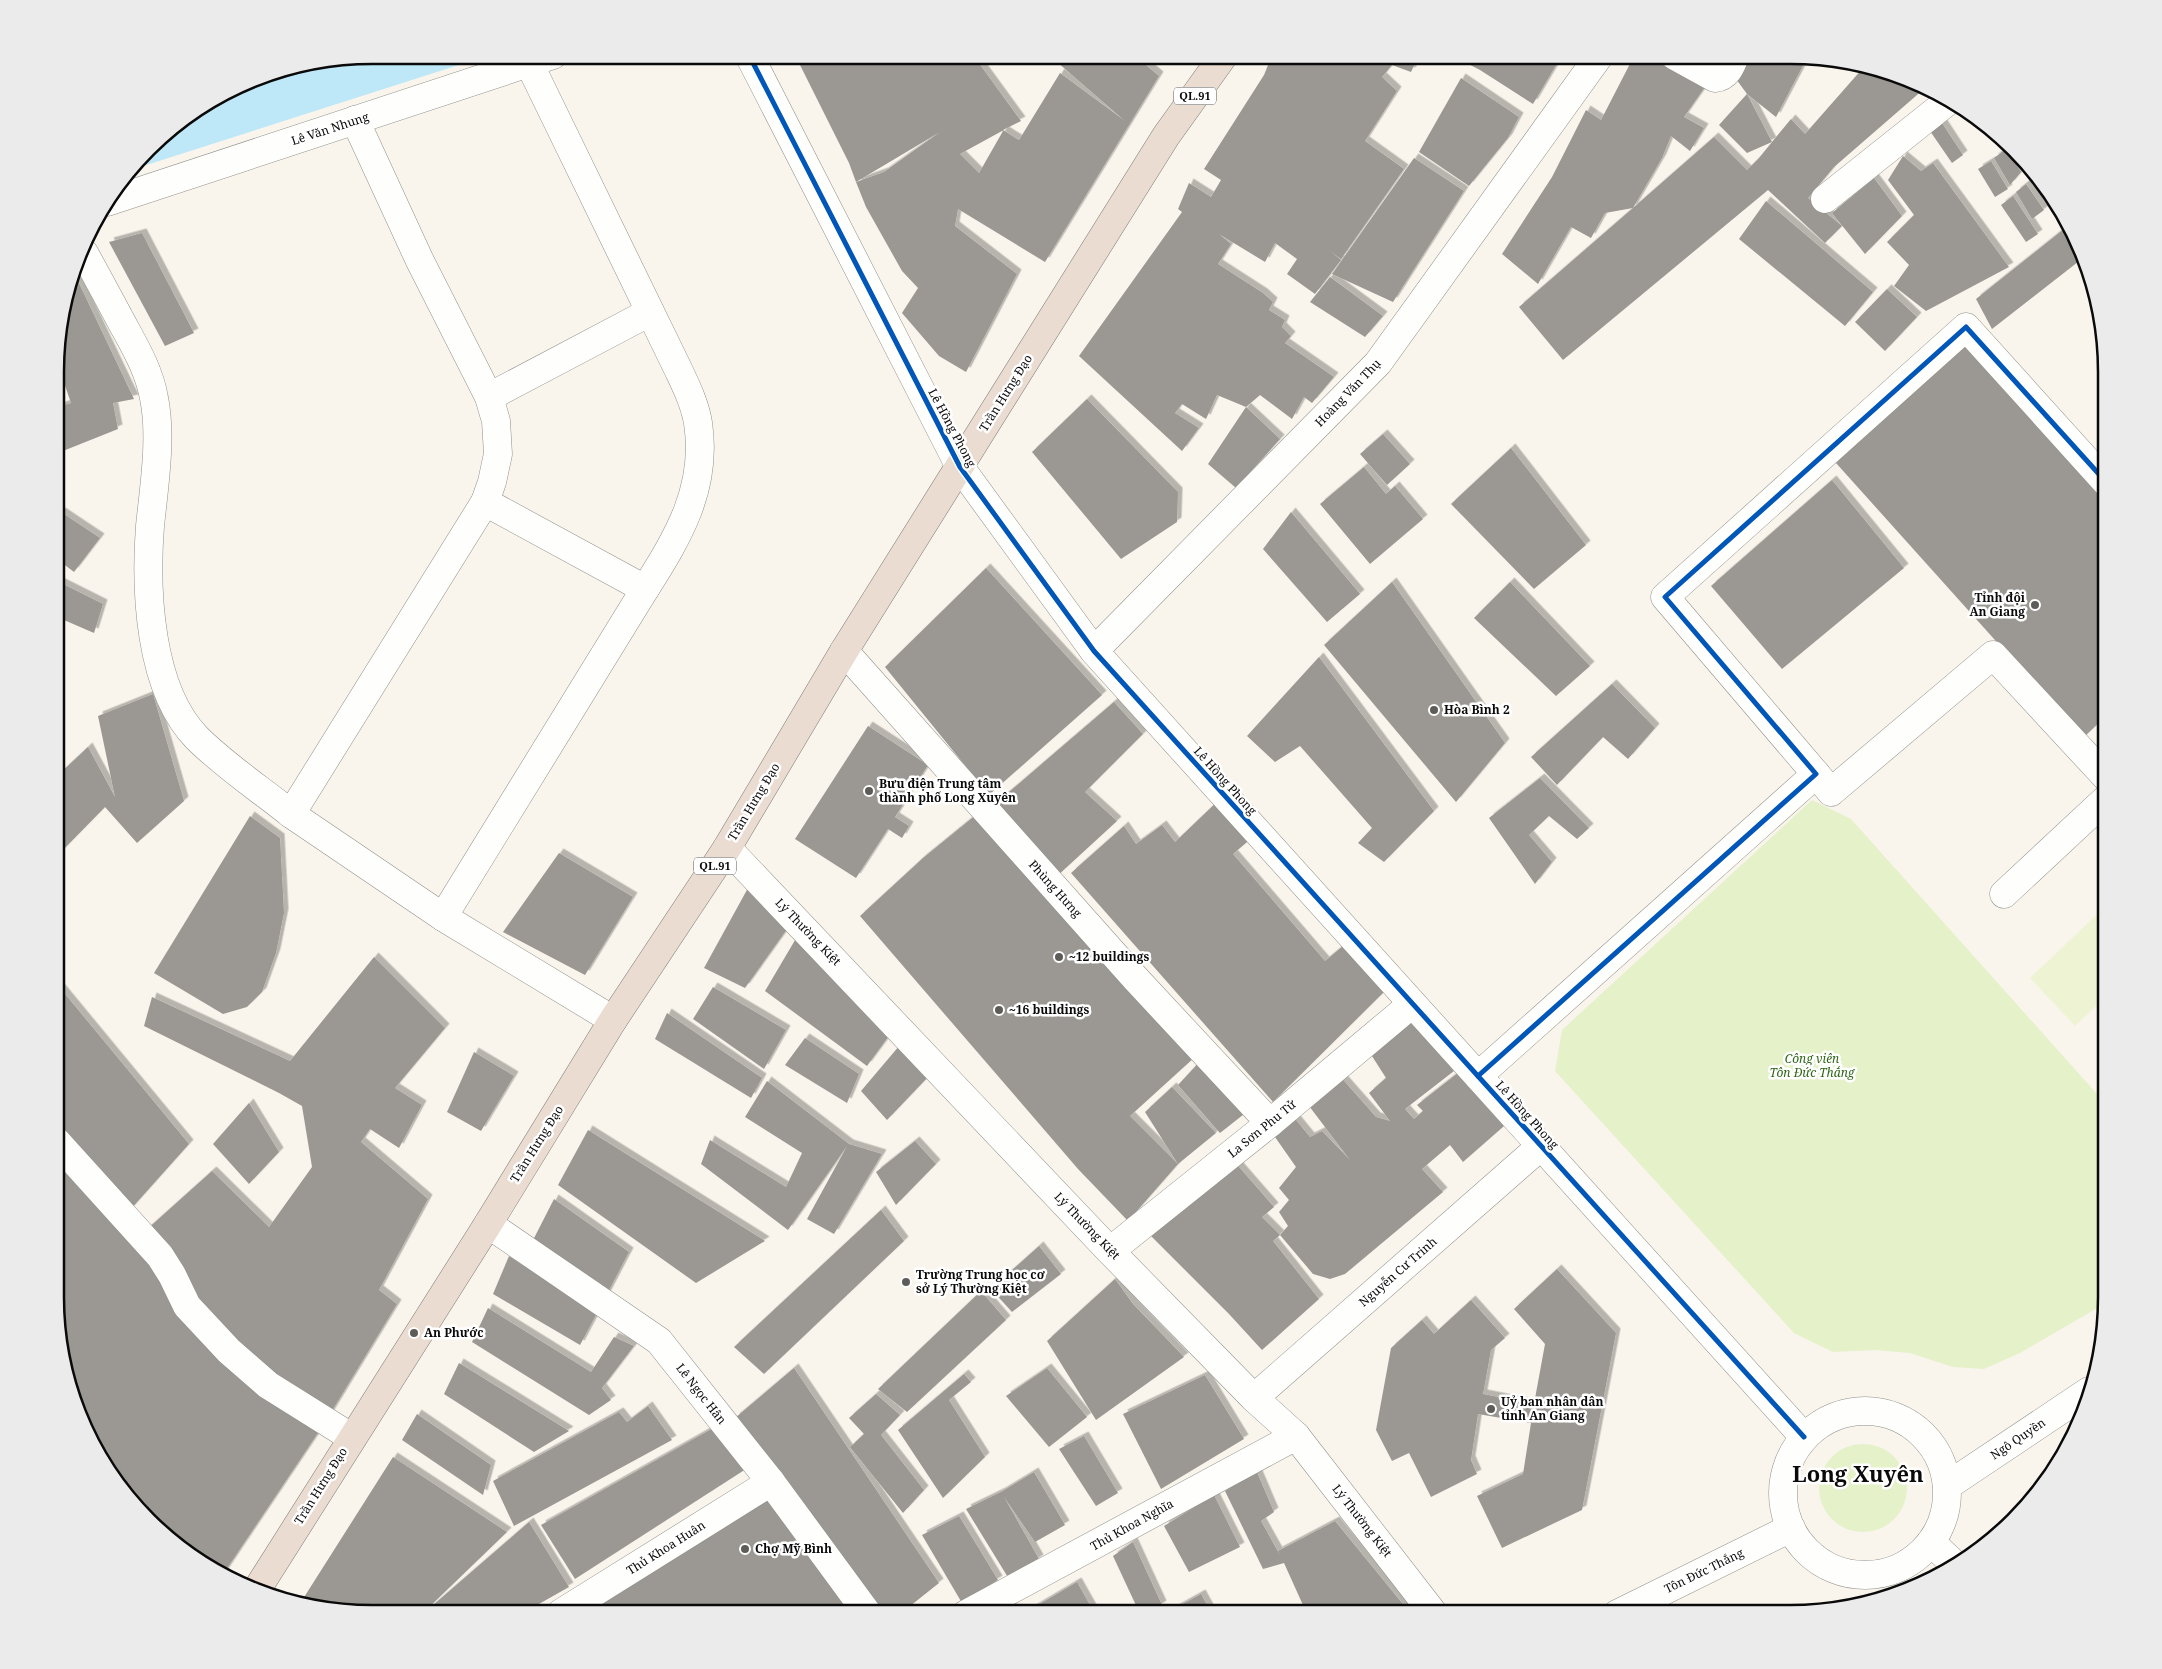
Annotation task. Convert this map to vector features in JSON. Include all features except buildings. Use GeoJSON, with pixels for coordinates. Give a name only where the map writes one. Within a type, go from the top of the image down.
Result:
{"type":"FeatureCollection","features":[{"type":"Feature","properties":{"kind":"highway","name":"Trần Hưng Đạo"},"geometry":{"type":"LineString","coordinates":[[1166,136],[1202,64]]}},
{"type":"Feature","properties":{"kind":"highway","name":"Trần Hưng Đạo"},"geometry":{"type":"LineString","coordinates":[[260,1584],[488,1224],[613,1020],[727,848],[844,651],[1166,136],[1218,64]]}},
{"type":"Feature","properties":{"kind":"street","name":"Lê Văn Nhung"},"geometry":{"type":"LineString","coordinates":[[118,198],[526,64]]}},
{"type":"Feature","properties":{"kind":"street"},"geometry":{"type":"LineString","coordinates":[[444,917],[674,544],[689,511],[697,486],[698,423],[692,400],[650,312],[543,64]]}},
{"type":"Feature","properties":{"kind":"street","name":"Lê Hồng Phong"},"geometry":{"type":"LineString","coordinates":[[754,64],[960,467],[1094,651],[1804,1438]]}},
{"type":"Feature","properties":{"kind":"street","name":"Hoàng Văn Thụ"},"geometry":{"type":"LineString","coordinates":[[1094,651],[1378,363],[1592,64]]}},
{"type":"Feature","properties":{"kind":"street"},"geometry":{"type":"LineString","coordinates":[[1690,64],[1715,78],[1721,77],[1727,72],[1731,64]]}},
{"type":"Feature","properties":{"kind":"street"},"geometry":{"type":"LineString","coordinates":[[1826,199],[1944,105]]}},
{"type":"Feature","properties":{"kind":"street"},"geometry":{"type":"LineString","coordinates":[[291,814],[485,502],[492,482],[498,454],[496,422],[489,397],[420,261],[355,120]]}},
{"type":"Feature","properties":{"kind":"street"},"geometry":{"type":"LineString","coordinates":[[86,257],[146,366],[155,399],[156,438],[148,550],[148,598],[155,646],[167,688],[179,714],[196,737],[291,814],[444,917],[613,1020]]}},
{"type":"Feature","properties":{"kind":"street"},"geometry":{"type":"LineString","coordinates":[[489,397],[650,312]]}},
{"type":"Feature","properties":{"kind":"street"},"geometry":{"type":"LineString","coordinates":[[2098,473],[1966,327],[1665,597],[1831,792],[1993,655],[2098,768]]}},
{"type":"Feature","properties":{"kind":"street"},"geometry":{"type":"LineString","coordinates":[[485,502],[645,589]]}},
{"type":"Feature","properties":{"kind":"street","name":"Phùng Hưng"},"geometry":{"type":"LineString","coordinates":[[844,651],[1134,978],[1270,1123]]}},
{"type":"Feature","properties":{"kind":"street"},"geometry":{"type":"LineString","coordinates":[[1478,1076],[1816,774]]}},
{"type":"Feature","properties":{"kind":"street"},"geometry":{"type":"LineString","coordinates":[[2004,894],[2098,806]]}},
{"type":"Feature","properties":{"kind":"street","name":"Lý Thường Kiệt"},"geometry":{"type":"LineString","coordinates":[[727,848],[1110,1251],[1254,1398],[1296,1436],[1427,1605]]}},
{"type":"Feature","properties":{"kind":"street","name":"La Sơn Phu Tử"},"geometry":{"type":"LineString","coordinates":[[1110,1251],[1270,1123],[1412,1004]]}},
{"type":"Feature","properties":{"kind":"street","name":"Nguyễn Cư Trinh"},"geometry":{"type":"LineString","coordinates":[[1254,1398],[1541,1146]]}},
{"type":"Feature","properties":{"kind":"street"},"geometry":{"type":"LineString","coordinates":[[64,1150],[160,1256],[172,1275],[187,1306],[229,1351],[268,1385],[351,1438]]}},
{"type":"Feature","properties":{"kind":"street","name":"Lê Ngọc Hân"},"geometry":{"type":"LineString","coordinates":[[488,1224],[659,1341],[771,1482],[861,1605]]}},
{"type":"Feature","properties":{"kind":"street","name":"Ngô Quyền"},"geometry":{"type":"LineString","coordinates":[[1947,1486],[2082,1396]]}},
{"type":"Feature","properties":{"kind":"street"},"geometry":{"type":"LineString","coordinates":[[1851,1411],[1878,1411],[1904,1420],[1926,1436],[1941,1459],[1947,1486],[1947,1506],[1941,1525],[1931,1542],[1911,1562],[1885,1573],[1857,1575],[1830,1568],[1806,1551],[1791,1528],[1784,1505],[1784,1481],[1790,1458],[1804,1438],[1825,1420],[1851,1411]]}},
{"type":"Feature","properties":{"kind":"street","name":"Thủ Khoa Nghĩa"},"geometry":{"type":"LineString","coordinates":[[983,1605],[1296,1436]]}},
{"type":"Feature","properties":{"kind":"street","name":"Thủ Khoa Huân"},"geometry":{"type":"LineString","coordinates":[[574,1605],[771,1482]]}},
{"type":"Feature","properties":{"kind":"street","name":"Tôn Đức Thắng"},"geometry":{"type":"LineString","coordinates":[[1635,1605],[1791,1528]]}},
{"type":"Feature","properties":{"kind":"street"},"geometry":{"type":"LineString","coordinates":[[1931,1542],[1950,1560]]}},
{"type":"Feature","properties":{"kind":"green space","name":"Công viên Tôn Đức Thắng"},"geometry":{"type":"Polygon","coordinates":[[[1812,800],[1851,819],[2098,1095],[2098,1308],[2020,1353],[1984,1369],[1953,1367],[1910,1353],[1875,1350],[1833,1352],[1794,1333],[1555,1071],[1562,1030],[1812,800]]]}},
{"type":"Feature","properties":{"kind":"green space"},"geometry":{"type":"Polygon","coordinates":[[[2098,914],[2098,1004],[2075,1026],[2030,978],[2098,914]]]}},
{"type":"Feature","properties":{"kind":"green space"},"geometry":{"type":"Polygon","coordinates":[[[1863,1444],[1880,1448],[1894,1457],[1903,1471],[1907,1488],[1903,1505],[1894,1519],[1880,1528],[1863,1532],[1846,1528],[1832,1519],[1823,1505],[1819,1488],[1823,1471],[1832,1457],[1846,1448],[1863,1444]]]}},
{"type":"Feature","properties":{"kind":"water"},"geometry":{"type":"Polygon","coordinates":[[[352,64],[462,64],[143,166],[184,127],[218,105],[273,80],[292,74],[352,64]]]}},
{"type":"Feature","properties":{"kind":"cycle path"},"geometry":{"type":"LineString","coordinates":[[754,64],[960,467],[1094,651],[1804,1437]]}},
{"type":"Feature","properties":{"kind":"cycle path"},"geometry":{"type":"LineString","coordinates":[[1478,1076],[1816,774],[1665,597],[1966,327],[2098,473]]}},
{"type":"Feature","properties":{"kind":"place","name":"Tỉnh đội An Giang"},"geometry":{"type":"Point","coordinates":[2035,605]}},
{"type":"Feature","properties":{"kind":"place","name":"Hòa Bình 2"},"geometry":{"type":"Point","coordinates":[1434,710]}},
{"type":"Feature","properties":{"kind":"place","name":"Bưu điện Trung tâm thành phố Long Xuyên"},"geometry":{"type":"Point","coordinates":[869,791]}},
{"type":"Feature","properties":{"kind":"place","name":"~12 buildings"},"geometry":{"type":"Point","coordinates":[1059,957]}},
{"type":"Feature","properties":{"kind":"place","name":"~16 buildings"},"geometry":{"type":"Point","coordinates":[999,1010]}},
{"type":"Feature","properties":{"kind":"place","name":"Trường Trung học cơ sở Lý Thường Kiệt"},"geometry":{"type":"Point","coordinates":[906,1282]}},
{"type":"Feature","properties":{"kind":"place","name":"An Phước"},"geometry":{"type":"Point","coordinates":[414,1333]}},
{"type":"Feature","properties":{"kind":"place","name":"Uỷ ban nhân dân tỉnh An Giang"},"geometry":{"type":"Point","coordinates":[1491,1409]}},
{"type":"Feature","properties":{"kind":"place","name":"Chợ Mỹ Bình"},"geometry":{"type":"Point","coordinates":[745,1549]}},
{"type":"Feature","properties":{"kind":"district","name":"Long Xuyên"},"geometry":{"type":"Point","coordinates":[1858,1474]}}]}
